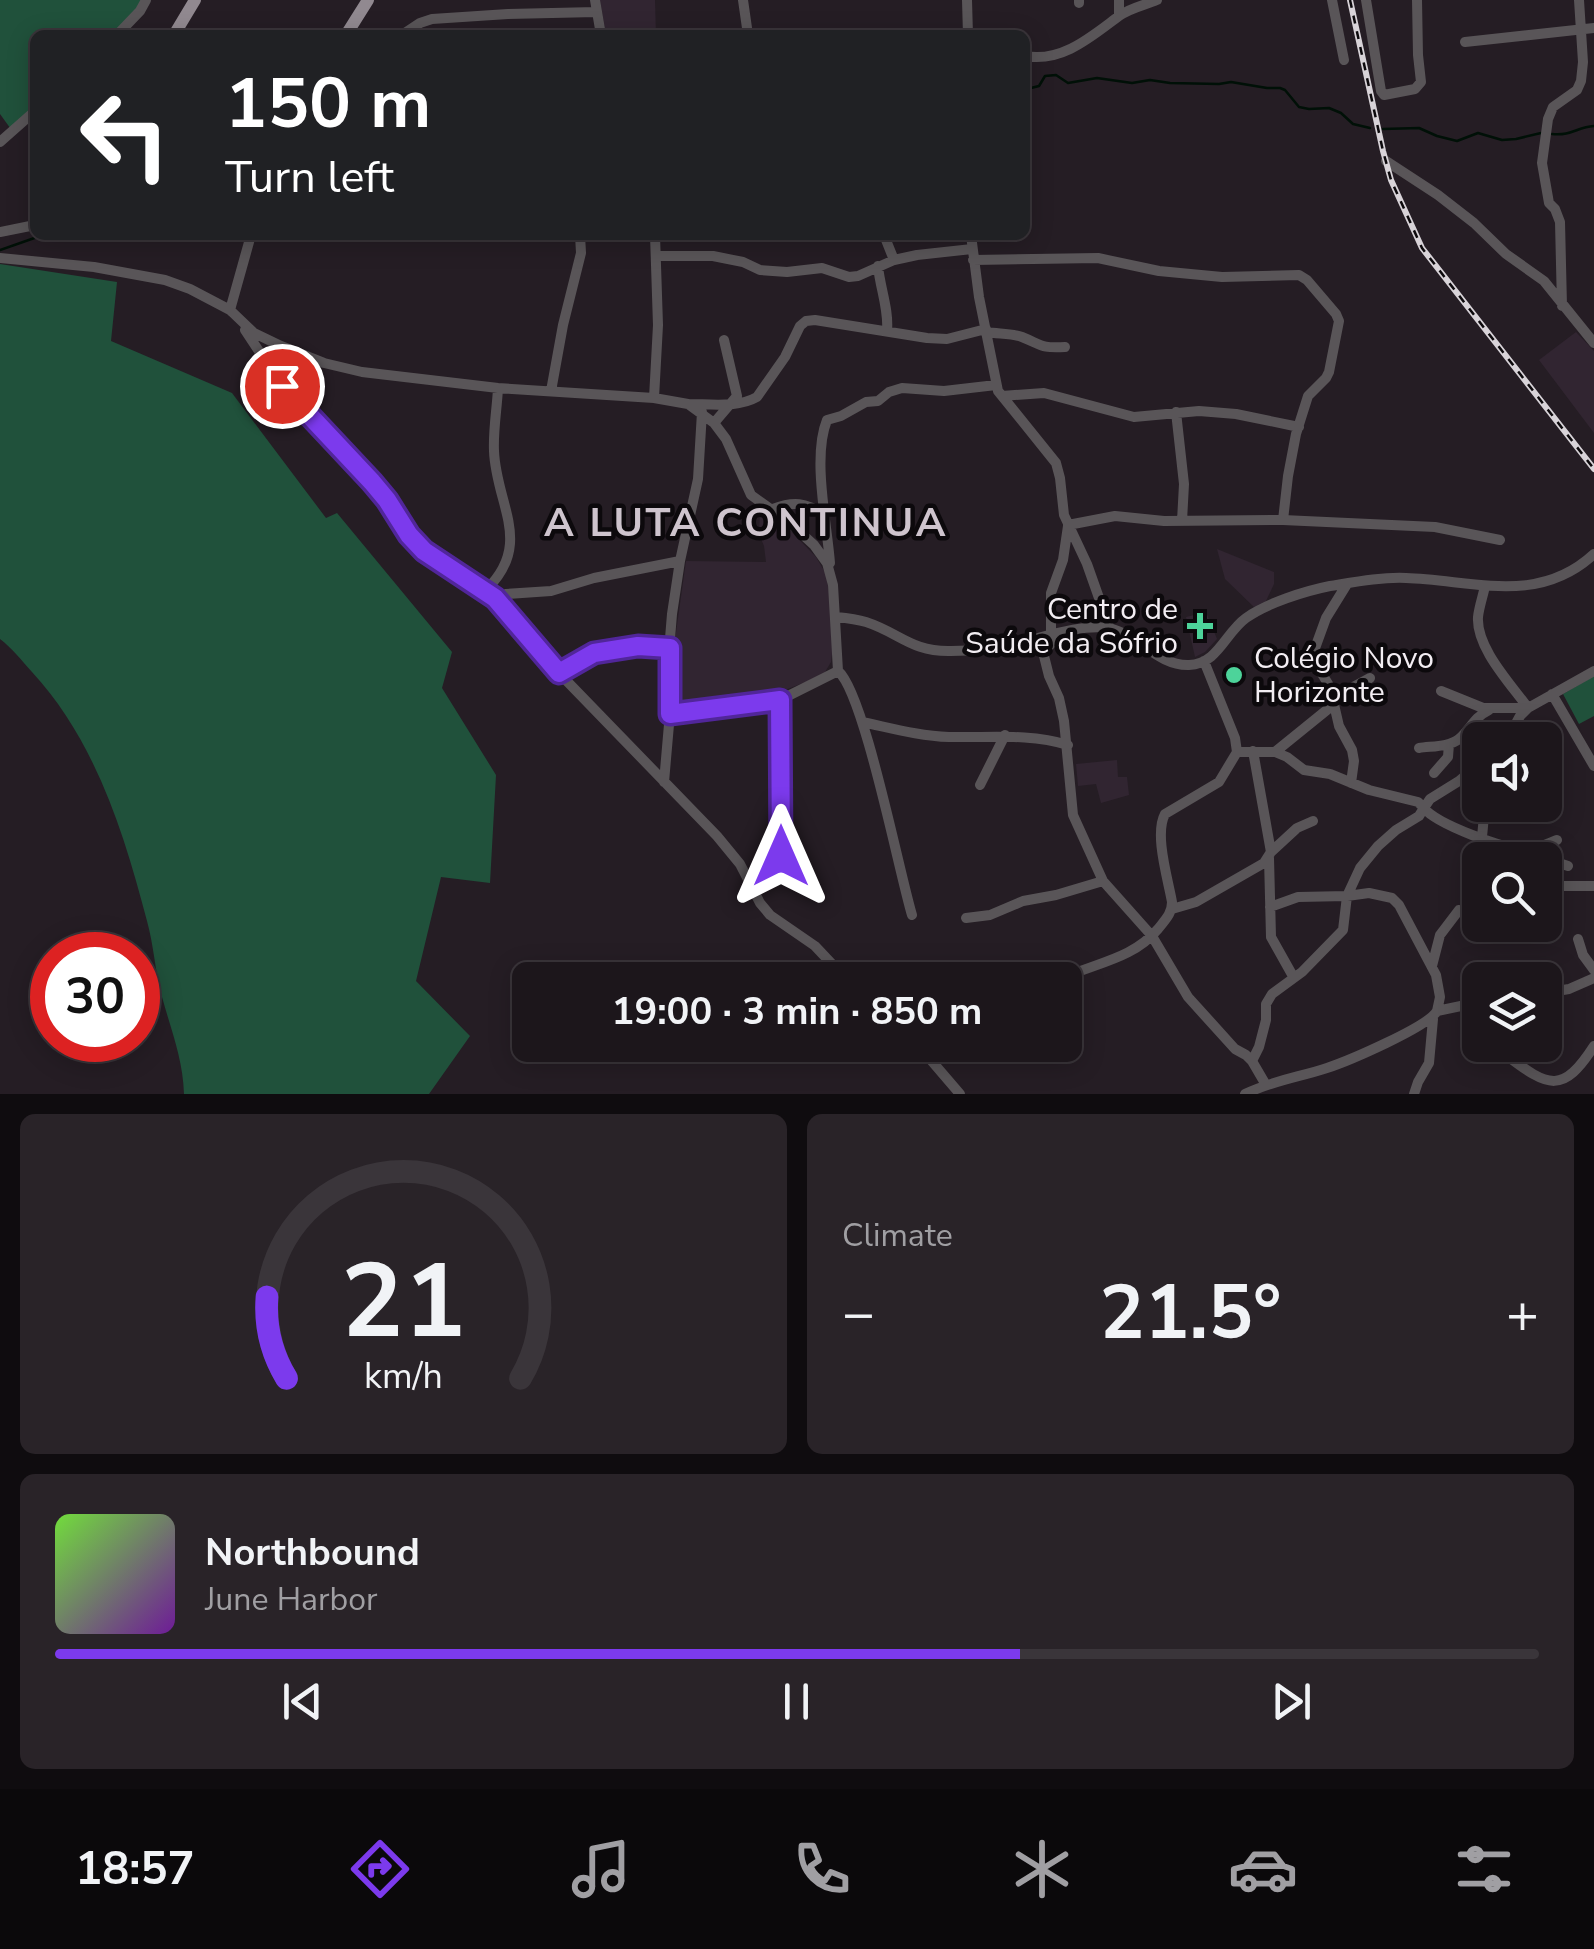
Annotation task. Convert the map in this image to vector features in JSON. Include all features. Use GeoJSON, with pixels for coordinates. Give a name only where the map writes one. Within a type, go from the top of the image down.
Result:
{"type":"FeatureCollection","features":[{"type":"Feature","properties":{"kind":"main road"},"geometry":{"type":"LineString","coordinates":[[177,30],[195,0]]}},
{"type":"Feature","properties":{"kind":"main road"},"geometry":{"type":"LineString","coordinates":[[349,30],[368,0]]}},
{"type":"Feature","properties":{"kind":"street"},"geometry":{"type":"LineString","coordinates":[[122,30],[146,0]]}},
{"type":"Feature","properties":{"kind":"street"},"geometry":{"type":"LineString","coordinates":[[743,0],[747,30]]}},
{"type":"Feature","properties":{"kind":"street"},"geometry":{"type":"LineString","coordinates":[[967,0],[968,30]]}},
{"type":"Feature","properties":{"kind":"street"},"geometry":{"type":"LineString","coordinates":[[1119,0],[1119,16]]}},
{"type":"Feature","properties":{"kind":"street"},"geometry":{"type":"LineString","coordinates":[[1030,58],[1081,44],[1119,16],[1156,0]]}},
{"type":"Feature","properties":{"kind":"street"},"geometry":{"type":"LineString","coordinates":[[1332,0],[1344,60]]}},
{"type":"Feature","properties":{"kind":"street"},"geometry":{"type":"LineString","coordinates":[[1366,0],[1384,95],[1415,88],[1421,82],[1417,0]]}},
{"type":"Feature","properties":{"kind":"street"},"geometry":{"type":"LineString","coordinates":[[1562,306],[1560,222],[1550,203],[1542,163],[1548,119],[1554,107],[1577,90],[1581,81],[1588,28],[1578,0]]}},
{"type":"Feature","properties":{"kind":"street"},"geometry":{"type":"LineString","coordinates":[[410,30],[432,19],[595,6]]}},
{"type":"Feature","properties":{"kind":"street"},"geometry":{"type":"LineString","coordinates":[[1465,42],[1588,28]]}},
{"type":"Feature","properties":{"kind":"street"},"geometry":{"type":"LineString","coordinates":[[0,142],[30,115]]}},
{"type":"Feature","properties":{"kind":"street"},"geometry":{"type":"LineString","coordinates":[[1386,161],[1438,195],[1544,282],[1594,343]]}},
{"type":"Feature","properties":{"kind":"street"},"geometry":{"type":"LineString","coordinates":[[0,232],[30,227]]}},
{"type":"Feature","properties":{"kind":"street"},"geometry":{"type":"LineString","coordinates":[[250,240],[230,310],[298,406],[380,491],[424,551],[491,594],[559,673],[731,853],[770,914],[831,962]]}},
{"type":"Feature","properties":{"kind":"street"},"geometry":{"type":"LineString","coordinates":[[551,392],[581,253],[580,240]]}},
{"type":"Feature","properties":{"kind":"street"},"geometry":{"type":"LineString","coordinates":[[654,398],[658,325],[655,240]]}},
{"type":"Feature","properties":{"kind":"street"},"geometry":{"type":"LineString","coordinates":[[886,240],[894,260]]}},
{"type":"Feature","properties":{"kind":"street"},"geometry":{"type":"LineString","coordinates":[[972,240],[999,391],[1056,463],[1068,525],[1110,628]]}},
{"type":"Feature","properties":{"kind":"street"},"geometry":{"type":"LineString","coordinates":[[656,256],[714,256],[760,270],[822,268],[849,277],[916,255],[972,254],[1098,258],[1158,271],[1206,275],[1299,275],[1336,314],[1338,321],[1326,378],[1308,396],[1299,427],[1283,520]]}},
{"type":"Feature","properties":{"kind":"street"},"geometry":{"type":"LineString","coordinates":[[0,258],[94,266],[165,280],[230,310],[254,333],[324,364],[498,388],[654,398],[688,404],[733,404],[758,397],[806,321],[927,338],[948,339],[986,331],[1020,336],[1046,348],[1065,347]]}},
{"type":"Feature","properties":{"kind":"street"},"geometry":{"type":"LineString","coordinates":[[878,266],[888,314],[887,331]]}},
{"type":"Feature","properties":{"kind":"street"},"geometry":{"type":"LineString","coordinates":[[714,423],[737,396],[724,340]]}},
{"type":"Feature","properties":{"kind":"street"},"geometry":{"type":"LineString","coordinates":[[491,594],[509,558],[507,514],[493,448],[498,388]]}},
{"type":"Feature","properties":{"kind":"street"},"geometry":{"type":"LineString","coordinates":[[912,915],[862,722],[846,678],[838,671],[821,454],[826,420],[902,388],[1044,393],[1134,417],[1176,412],[1236,414],[1299,427]]}},
{"type":"Feature","properties":{"kind":"street"},"geometry":{"type":"LineString","coordinates":[[688,404],[714,423],[726,439],[745,487],[814,544],[831,574]]}},
{"type":"Feature","properties":{"kind":"street"},"geometry":{"type":"LineString","coordinates":[[664,782],[670,648],[680,561],[698,479],[702,412]]}},
{"type":"Feature","properties":{"kind":"street"},"geometry":{"type":"LineString","coordinates":[[1176,412],[1184,484],[1182,521]]}},
{"type":"Feature","properties":{"kind":"street"},"geometry":{"type":"LineString","coordinates":[[773,509],[790,502],[824,514]]}},
{"type":"Feature","properties":{"kind":"street"},"geometry":{"type":"LineString","coordinates":[[1068,525],[1115,516],[1182,521],[1283,520],[1434,528],[1500,540]]}},
{"type":"Feature","properties":{"kind":"street"},"geometry":{"type":"LineString","coordinates":[[1043,652],[1051,644],[1051,593],[1063,560],[1068,525]]}},
{"type":"Feature","properties":{"kind":"street"},"geometry":{"type":"LineString","coordinates":[[836,617],[863,621],[920,648],[936,651],[1016,644],[1051,634],[1110,628],[1170,662],[1184,665],[1204,662],[1238,624],[1257,611],[1316,590],[1404,578],[1512,588],[1534,586],[1572,570],[1594,555]]}},
{"type":"Feature","properties":{"kind":"street"},"geometry":{"type":"LineString","coordinates":[[491,594],[551,592],[594,578],[680,561]]}},
{"type":"Feature","properties":{"kind":"street"},"geometry":{"type":"LineString","coordinates":[[1348,584],[1326,618],[1314,651],[1316,666],[1330,687],[1340,726],[1352,750],[1351,782]]}},
{"type":"Feature","properties":{"kind":"street"},"geometry":{"type":"LineString","coordinates":[[1485,586],[1479,633],[1528,708]]}},
{"type":"Feature","properties":{"kind":"street"},"geometry":{"type":"LineString","coordinates":[[1016,644],[1031,645],[1043,652],[1068,746],[1073,816],[1103,881],[1152,936],[1188,997],[1235,1049],[1252,1061],[1266,1085]]}},
{"type":"Feature","properties":{"kind":"street"},"geometry":{"type":"LineString","coordinates":[[559,673],[594,653],[638,646],[670,648]]}},
{"type":"Feature","properties":{"kind":"street"},"geometry":{"type":"LineString","coordinates":[[1172,909],[1162,818],[1219,782],[1238,752],[1204,662]]}},
{"type":"Feature","properties":{"kind":"street"},"geometry":{"type":"LineString","coordinates":[[1517,722],[1528,708],[1594,670]]}},
{"type":"Feature","properties":{"kind":"street"},"geometry":{"type":"LineString","coordinates":[[670,714],[780,700],[838,671]]}},
{"type":"Feature","properties":{"kind":"street"},"geometry":{"type":"LineString","coordinates":[[1275,752],[1333,701],[1370,678]]}},
{"type":"Feature","properties":{"kind":"street"},"geometry":{"type":"LineString","coordinates":[[1441,691],[1483,708],[1528,708]]}},
{"type":"Feature","properties":{"kind":"street"},"geometry":{"type":"LineString","coordinates":[[1552,694],[1594,766]]}},
{"type":"Feature","properties":{"kind":"street"},"geometry":{"type":"LineString","coordinates":[[780,700],[781,856]]}},
{"type":"Feature","properties":{"kind":"street"},"geometry":{"type":"LineString","coordinates":[[1419,748],[1450,744],[1461,738],[1474,720],[1492,709]]}},
{"type":"Feature","properties":{"kind":"street"},"geometry":{"type":"LineString","coordinates":[[862,722],[932,736],[1006,735],[1068,746]]}},
{"type":"Feature","properties":{"kind":"street"},"geometry":{"type":"LineString","coordinates":[[980,785],[1006,735]]}},
{"type":"Feature","properties":{"kind":"street"},"geometry":{"type":"LineString","coordinates":[[1434,774],[1448,757],[1450,744]]}},
{"type":"Feature","properties":{"kind":"street"},"geometry":{"type":"LineString","coordinates":[[1253,751],[1270,855],[1270,937],[1294,978]]}},
{"type":"Feature","properties":{"kind":"street"},"geometry":{"type":"LineString","coordinates":[[1238,752],[1275,752],[1304,770],[1330,774],[1369,790],[1418,802],[1429,815],[1468,834],[1498,842]]}},
{"type":"Feature","properties":{"kind":"street"},"geometry":{"type":"LineString","coordinates":[[1252,1061],[1266,1020],[1266,1004],[1272,994],[1343,930],[1347,896],[1360,868],[1378,846],[1419,816],[1430,799],[1462,778]]}},
{"type":"Feature","properties":{"kind":"street"},"geometry":{"type":"LineString","coordinates":[[1082,968],[1139,948],[1172,909],[1196,902],[1264,863],[1297,828],[1313,821]]}},
{"type":"Feature","properties":{"kind":"street"},"geometry":{"type":"LineString","coordinates":[[1480,842],[1486,822]]}},
{"type":"Feature","properties":{"kind":"street"},"geometry":{"type":"LineString","coordinates":[[1552,842],[1557,840]]}},
{"type":"Feature","properties":{"kind":"street"},"geometry":{"type":"LineString","coordinates":[[1562,864],[1568,866]]}},
{"type":"Feature","properties":{"kind":"street"},"geometry":{"type":"LineString","coordinates":[[966,918],[990,915],[1103,881]]}},
{"type":"Feature","properties":{"kind":"street"},"geometry":{"type":"LineString","coordinates":[[1562,886],[1594,886]]}},
{"type":"Feature","properties":{"kind":"street"},"geometry":{"type":"LineString","coordinates":[[1270,907],[1298,897],[1369,893],[1392,898],[1398,904],[1432,966],[1440,996],[1429,1063],[1414,1094]]}},
{"type":"Feature","properties":{"kind":"street"},"geometry":{"type":"LineString","coordinates":[[1432,966],[1440,935],[1458,910]]}},
{"type":"Feature","properties":{"kind":"street"},"geometry":{"type":"LineString","coordinates":[[1578,939],[1594,970]]}},
{"type":"Feature","properties":{"kind":"street"},"geometry":{"type":"LineString","coordinates":[[1562,990],[1594,978]]}},
{"type":"Feature","properties":{"kind":"street"},"geometry":{"type":"LineString","coordinates":[[1244,1094],[1329,1067],[1402,1036],[1435,1015],[1462,1007]]}},
{"type":"Feature","properties":{"kind":"street"},"geometry":{"type":"LineString","coordinates":[[1515,1062],[1543,1083],[1555,1086],[1579,1072],[1594,1048]]}},
{"type":"Feature","properties":{"kind":"street"},"geometry":{"type":"LineString","coordinates":[[933,1062],[960,1094]]}},
{"type":"Feature","properties":{"kind":"shaded area"},"geometry":{"type":"Polygon","coordinates":[[[600,0],[655,0],[656,30],[605,30],[600,0]]]}},
{"type":"Feature","properties":{"kind":"shaded area"},"geometry":{"type":"Polygon","coordinates":[[[1576,332],[1594,351],[1594,433],[1539,360],[1576,332]]]}},
{"type":"Feature","properties":{"kind":"shaded area"},"geometry":{"type":"Polygon","coordinates":[[[769,513],[816,557],[826,574],[831,662],[825,672],[777,693],[673,707],[672,661],[686,561],[766,562],[759,534],[760,514],[769,513]]]}},
{"type":"Feature","properties":{"kind":"shaded area"},"geometry":{"type":"Polygon","coordinates":[[[1217,549],[1274,572],[1274,584],[1266,601],[1254,607],[1225,579],[1217,549]]]}},
{"type":"Feature","properties":{"kind":"shaded area","name":"Centro de Saúde da Sófrio"},"geometry":{"type":"Polygon","coordinates":[[[1206,612],[1217,639],[1195,657],[1186,617],[1206,612]]]}},
{"type":"Feature","properties":{"kind":"shaded area"},"geometry":{"type":"Polygon","coordinates":[[[1117,760],[1118,777],[1127,777],[1129,795],[1101,803],[1096,784],[1078,786],[1076,764],[1117,760]]]}},
{"type":"Feature","properties":{"kind":"green space"},"geometry":{"type":"Polygon","coordinates":[[[0,0],[146,0],[121,30],[30,30],[30,116],[13,132],[0,114],[0,0]]]}},
{"type":"Feature","properties":{"kind":"green space"},"geometry":{"type":"Polygon","coordinates":[[[0,264],[117,282],[111,341],[232,393],[326,518],[337,513],[452,652],[442,688],[496,775],[490,883],[441,877],[416,981],[470,1036],[429,1094],[184,1094],[179,1057],[160,988],[160,932],[149,932],[105,789],[54,699],[0,639],[0,264]]]}},
{"type":"Feature","properties":{"kind":"green space"},"geometry":{"type":"Polygon","coordinates":[[[1594,676],[1594,716],[1579,724],[1563,694],[1594,676]]]}},
{"type":"Feature","properties":{"kind":"waterway"},"geometry":{"type":"LineString","coordinates":[[1030,87],[1039,86],[1045,76],[1056,75],[1068,83],[1097,78],[1132,83],[1231,82],[1280,88],[1299,107],[1329,108],[1353,124],[1370,128]]}},
{"type":"Feature","properties":{"kind":"waterway"},"geometry":{"type":"LineString","coordinates":[[1552,134],[1594,126]]}},
{"type":"Feature","properties":{"kind":"waterway"},"geometry":{"type":"LineString","coordinates":[[1383,129],[1419,128],[1457,141],[1478,133],[1502,140],[1541,133]]}},
{"type":"Feature","properties":{"kind":"waterway"},"geometry":{"type":"LineString","coordinates":[[0,250],[30,240]]}},
{"type":"Feature","properties":{"kind":"railway"},"geometry":{"type":"LineString","coordinates":[[1350,0],[1391,180],[1422,248],[1594,469]]}},
{"type":"Feature","properties":{"kind":"place","name":"Centro de Saúde da Sófrio"},"geometry":{"type":"Point","coordinates":[1200,626]}},
{"type":"Feature","properties":{"kind":"place","name":"Colégio Novo Horizonte"},"geometry":{"type":"Point","coordinates":[1234,675]}},
{"type":"Feature","properties":{"kind":"district","name":"A LUTA CONTINUA"},"geometry":{"type":"Point","coordinates":[746,522]}},
{"type":"Feature","properties":{"kind":"route"},"geometry":{"type":"LineString","coordinates":[[282,386],[372,482],[424,551],[495,598],[559,673],[594,653],[638,646],[670,648],[670,714],[780,700],[781,856]]}}]}
